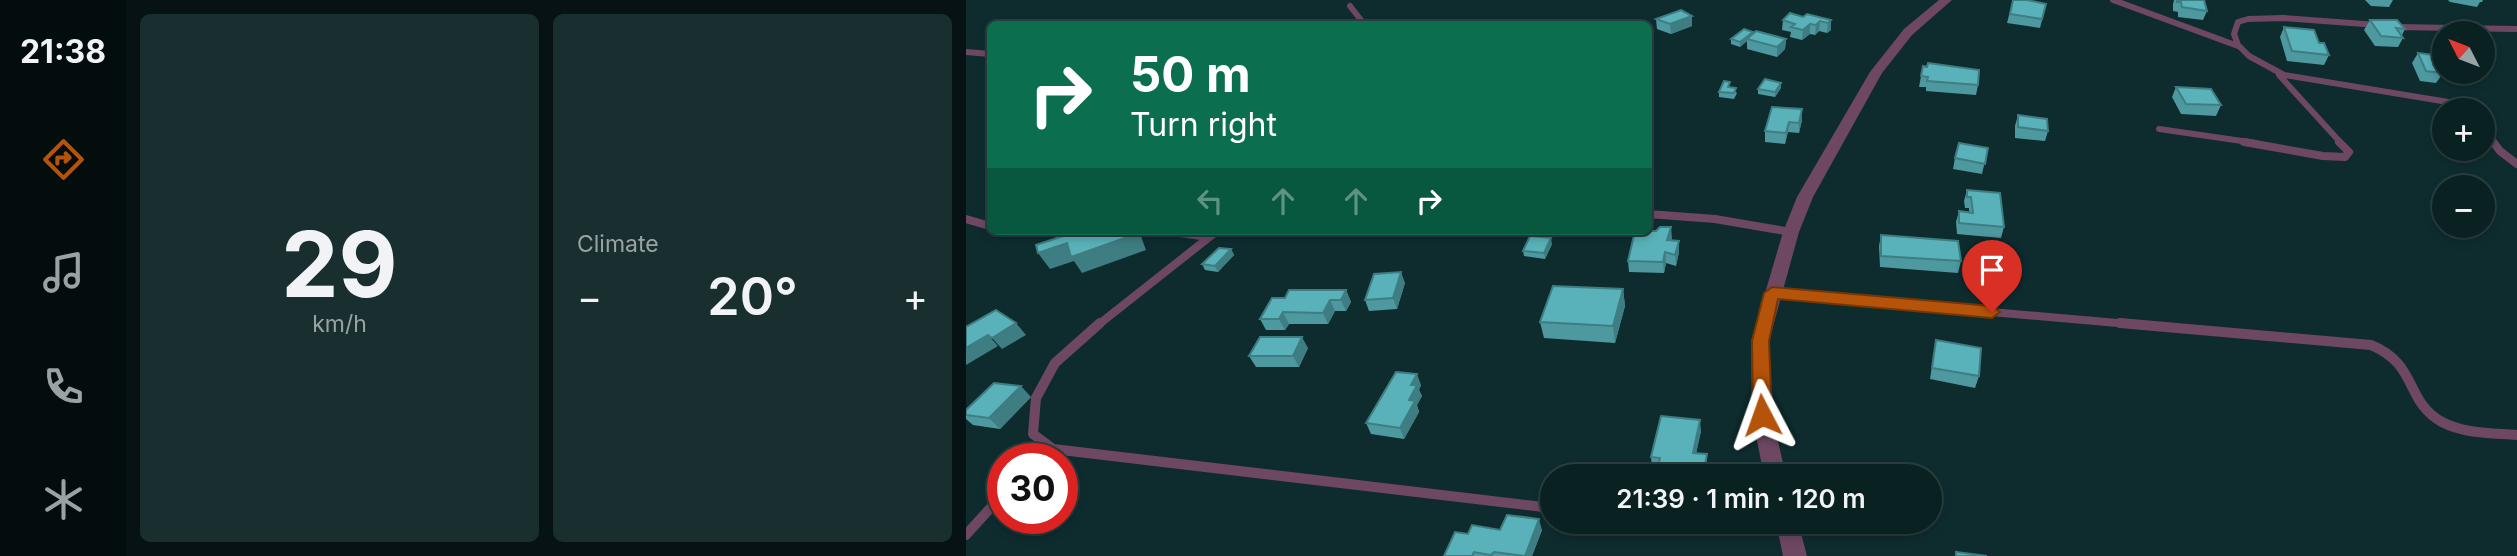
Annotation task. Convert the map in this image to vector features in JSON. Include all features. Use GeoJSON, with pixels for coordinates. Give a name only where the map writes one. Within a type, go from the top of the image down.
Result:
{"type":"FeatureCollection","features":[{"type":"Feature","properties":{"kind":"street"},"geometry":{"type":"LineString","coordinates":[[1772,464],[1762,415],[1760,341],[1791,232],[1805,197],[1876,72],[1902,38],[1946,0]]}},
{"type":"Feature","properties":{"kind":"street"},"geometry":{"type":"LineString","coordinates":[[1790,534],[1795,556]]}},
{"type":"Feature","properties":{"kind":"lane"},"geometry":{"type":"LineString","coordinates":[[2113,0],[2141,8],[2186,28],[2238,46],[2277,73],[2349,152],[2345,156],[2323,156],[2282,147],[2159,129]]}},
{"type":"Feature","properties":{"kind":"lane"},"geometry":{"type":"LineString","coordinates":[[1350,6],[1362,21]]}},
{"type":"Feature","properties":{"kind":"lane"},"geometry":{"type":"LineString","coordinates":[[2238,46],[2234,38],[2235,26],[2239,21],[2264,18],[2411,28],[2517,29]]}},
{"type":"Feature","properties":{"kind":"lane"},"geometry":{"type":"LineString","coordinates":[[966,52],[987,54]]}},
{"type":"Feature","properties":{"kind":"lane"},"geometry":{"type":"LineString","coordinates":[[2277,73],[2432,99]]}},
{"type":"Feature","properties":{"kind":"lane"},"geometry":{"type":"LineString","coordinates":[[2495,145],[2500,152],[2517,164]]}},
{"type":"Feature","properties":{"kind":"lane"},"geometry":{"type":"LineString","coordinates":[[1652,214],[1716,219],[1791,232]]}},
{"type":"Feature","properties":{"kind":"lane"},"geometry":{"type":"LineString","coordinates":[[966,219],[987,225]]}},
{"type":"Feature","properties":{"kind":"lane"},"geometry":{"type":"LineString","coordinates":[[1045,443],[1033,434],[1036,398],[1055,363],[1122,304],[1211,235]]}},
{"type":"Feature","properties":{"kind":"lane"},"geometry":{"type":"LineString","coordinates":[[1772,293],[2371,345],[2382,348],[2400,360],[2426,409],[2434,417],[2454,427],[2517,435]]}},
{"type":"Feature","properties":{"kind":"lane"},"geometry":{"type":"LineString","coordinates":[[1078,452],[1540,507]]}},
{"type":"Feature","properties":{"kind":"lane"},"geometry":{"type":"LineString","coordinates":[[966,536],[987,512]]}},
{"type":"Feature","properties":{"kind":"building"},"geometry":{"type":"Polygon","coordinates":[[[2013,0],[2046,4],[2042,19],[2010,14],[2013,0]]]}},
{"type":"Feature","properties":{"kind":"building"},"geometry":{"type":"Polygon","coordinates":[[[2177,0],[2204,0],[2207,11],[2182,7],[2177,0]]]}},
{"type":"Feature","properties":{"kind":"building"},"geometry":{"type":"Polygon","coordinates":[[[1681,10],[1692,16],[1670,24],[1656,19],[1681,10]]]}},
{"type":"Feature","properties":{"kind":"building"},"geometry":{"type":"Polygon","coordinates":[[[1790,13],[1831,20],[1828,23],[1820,21],[1816,25],[1810,24],[1803,30],[1791,27],[1795,24],[1783,20],[1790,13]]]}},
{"type":"Feature","properties":{"kind":"building"},"geometry":{"type":"Polygon","coordinates":[[[2370,20],[2397,20],[2405,29],[2396,28],[2403,38],[2381,36],[2370,20]]]}},
{"type":"Feature","properties":{"kind":"building"},"geometry":{"type":"Polygon","coordinates":[[[2284,27],[2314,30],[2319,43],[2324,43],[2329,55],[2292,51],[2284,27]]]}},
{"type":"Feature","properties":{"kind":"building"},"geometry":{"type":"Polygon","coordinates":[[[1744,29],[1753,32],[1740,42],[1731,39],[1744,29]]]}},
{"type":"Feature","properties":{"kind":"building"},"geometry":{"type":"Polygon","coordinates":[[[1756,31],[1786,39],[1777,47],[1747,39],[1756,31]]]}},
{"type":"Feature","properties":{"kind":"building"},"geometry":{"type":"Polygon","coordinates":[[[2418,53],[2432,55],[2432,72],[2426,71],[2418,53]]]}},
{"type":"Feature","properties":{"kind":"building"},"geometry":{"type":"Polygon","coordinates":[[[1928,63],[1979,70],[1978,85],[1927,81],[1928,77],[1921,76],[1923,66],[1927,67],[1928,63]]]}},
{"type":"Feature","properties":{"kind":"building"},"geometry":{"type":"Polygon","coordinates":[[[1765,79],[1781,83],[1775,92],[1758,89],[1765,79]]]}},
{"type":"Feature","properties":{"kind":"building"},"geometry":{"type":"Polygon","coordinates":[[[1724,81],[1730,82],[1728,87],[1736,88],[1734,93],[1719,92],[1724,81]]]}},
{"type":"Feature","properties":{"kind":"building"},"geometry":{"type":"Polygon","coordinates":[[[2176,87],[2211,89],[2221,105],[2186,104],[2176,87]]]}},
{"type":"Feature","properties":{"kind":"building"},"geometry":{"type":"Polygon","coordinates":[[[1772,107],[1802,109],[1799,123],[1789,122],[1786,133],[1765,131],[1772,107]]]}},
{"type":"Feature","properties":{"kind":"building"},"geometry":{"type":"Polygon","coordinates":[[[2018,115],[2047,119],[2048,131],[2018,127],[2018,115]]]}},
{"type":"Feature","properties":{"kind":"building"},"geometry":{"type":"Polygon","coordinates":[[[1959,143],[1988,148],[1985,164],[1955,158],[1959,143]]]}},
{"type":"Feature","properties":{"kind":"building"},"geometry":{"type":"Polygon","coordinates":[[[1967,190],[2000,193],[2004,227],[1959,223],[1959,211],[1973,213],[1971,197],[1967,197],[1967,190]]]}},
{"type":"Feature","properties":{"kind":"building"},"geometry":{"type":"Polygon","coordinates":[[[1660,227],[1671,227],[1667,240],[1679,241],[1675,255],[1665,252],[1663,262],[1628,261],[1634,235],[1652,235],[1652,231],[1660,227]]]}},
{"type":"Feature","properties":{"kind":"building"},"geometry":{"type":"Polygon","coordinates":[[[1066,235],[1133,235],[1071,257],[1067,243],[1038,253],[1036,245],[1066,235]]]}},
{"type":"Feature","properties":{"kind":"building"},"geometry":{"type":"Polygon","coordinates":[[[1881,235],[1958,241],[1961,261],[1881,256],[1881,235]]]}},
{"type":"Feature","properties":{"kind":"building"},"geometry":{"type":"Polygon","coordinates":[[[1530,236],[1551,238],[1544,253],[1523,251],[1530,236]]]}},
{"type":"Feature","properties":{"kind":"building"},"geometry":{"type":"Polygon","coordinates":[[[1219,248],[1231,249],[1215,266],[1202,264],[1219,248]]]}},
{"type":"Feature","properties":{"kind":"building"},"geometry":{"type":"Polygon","coordinates":[[[1401,272],[1393,298],[1365,300],[1374,274],[1401,272]]]}},
{"type":"Feature","properties":{"kind":"building"},"geometry":{"type":"Polygon","coordinates":[[[1553,286],[1623,289],[1613,326],[1540,322],[1553,286]]]}},
{"type":"Feature","properties":{"kind":"building"},"geometry":{"type":"Polygon","coordinates":[[[1289,290],[1346,290],[1341,300],[1330,300],[1323,313],[1283,312],[1279,319],[1260,319],[1272,298],[1285,298],[1289,290]]]}},
{"type":"Feature","properties":{"kind":"building"},"geometry":{"type":"Polygon","coordinates":[[[996,310],[1016,323],[992,338],[988,335],[966,348],[966,327],[996,310]]]}},
{"type":"Feature","properties":{"kind":"building"},"geometry":{"type":"Polygon","coordinates":[[[1260,337],[1302,337],[1293,356],[1249,356],[1260,337]]]}},
{"type":"Feature","properties":{"kind":"building"},"geometry":{"type":"Polygon","coordinates":[[[1936,340],[1981,348],[1979,376],[1932,368],[1936,340]]]}},
{"type":"Feature","properties":{"kind":"building"},"geometry":{"type":"Polygon","coordinates":[[[1396,372],[1417,374],[1411,385],[1417,385],[1409,400],[1415,401],[1400,428],[1366,423],[1396,372]]]}},
{"type":"Feature","properties":{"kind":"building"},"geometry":{"type":"Polygon","coordinates":[[[994,383],[1021,386],[989,418],[966,415],[966,410],[994,383]]]}},
{"type":"Feature","properties":{"kind":"building"},"geometry":{"type":"Polygon","coordinates":[[[1661,416],[1700,420],[1693,453],[1707,454],[1705,464],[1658,464],[1660,458],[1651,457],[1661,416]]]}},
{"type":"Feature","properties":{"kind":"building"},"geometry":{"type":"Polygon","coordinates":[[[1507,515],[1539,519],[1525,556],[1474,552],[1472,556],[1444,556],[1455,532],[1468,534],[1472,525],[1500,530],[1507,515]]]}},
{"type":"Feature","properties":{"kind":"building"},"geometry":{"type":"Polygon","coordinates":[[[1956,552],[1987,556],[1956,556],[1956,552]]]}},
{"type":"Feature","properties":{"kind":"route"},"geometry":{"type":"LineString","coordinates":[[1762,415],[1760,341],[1772,293],[1992,312]]}}]}
